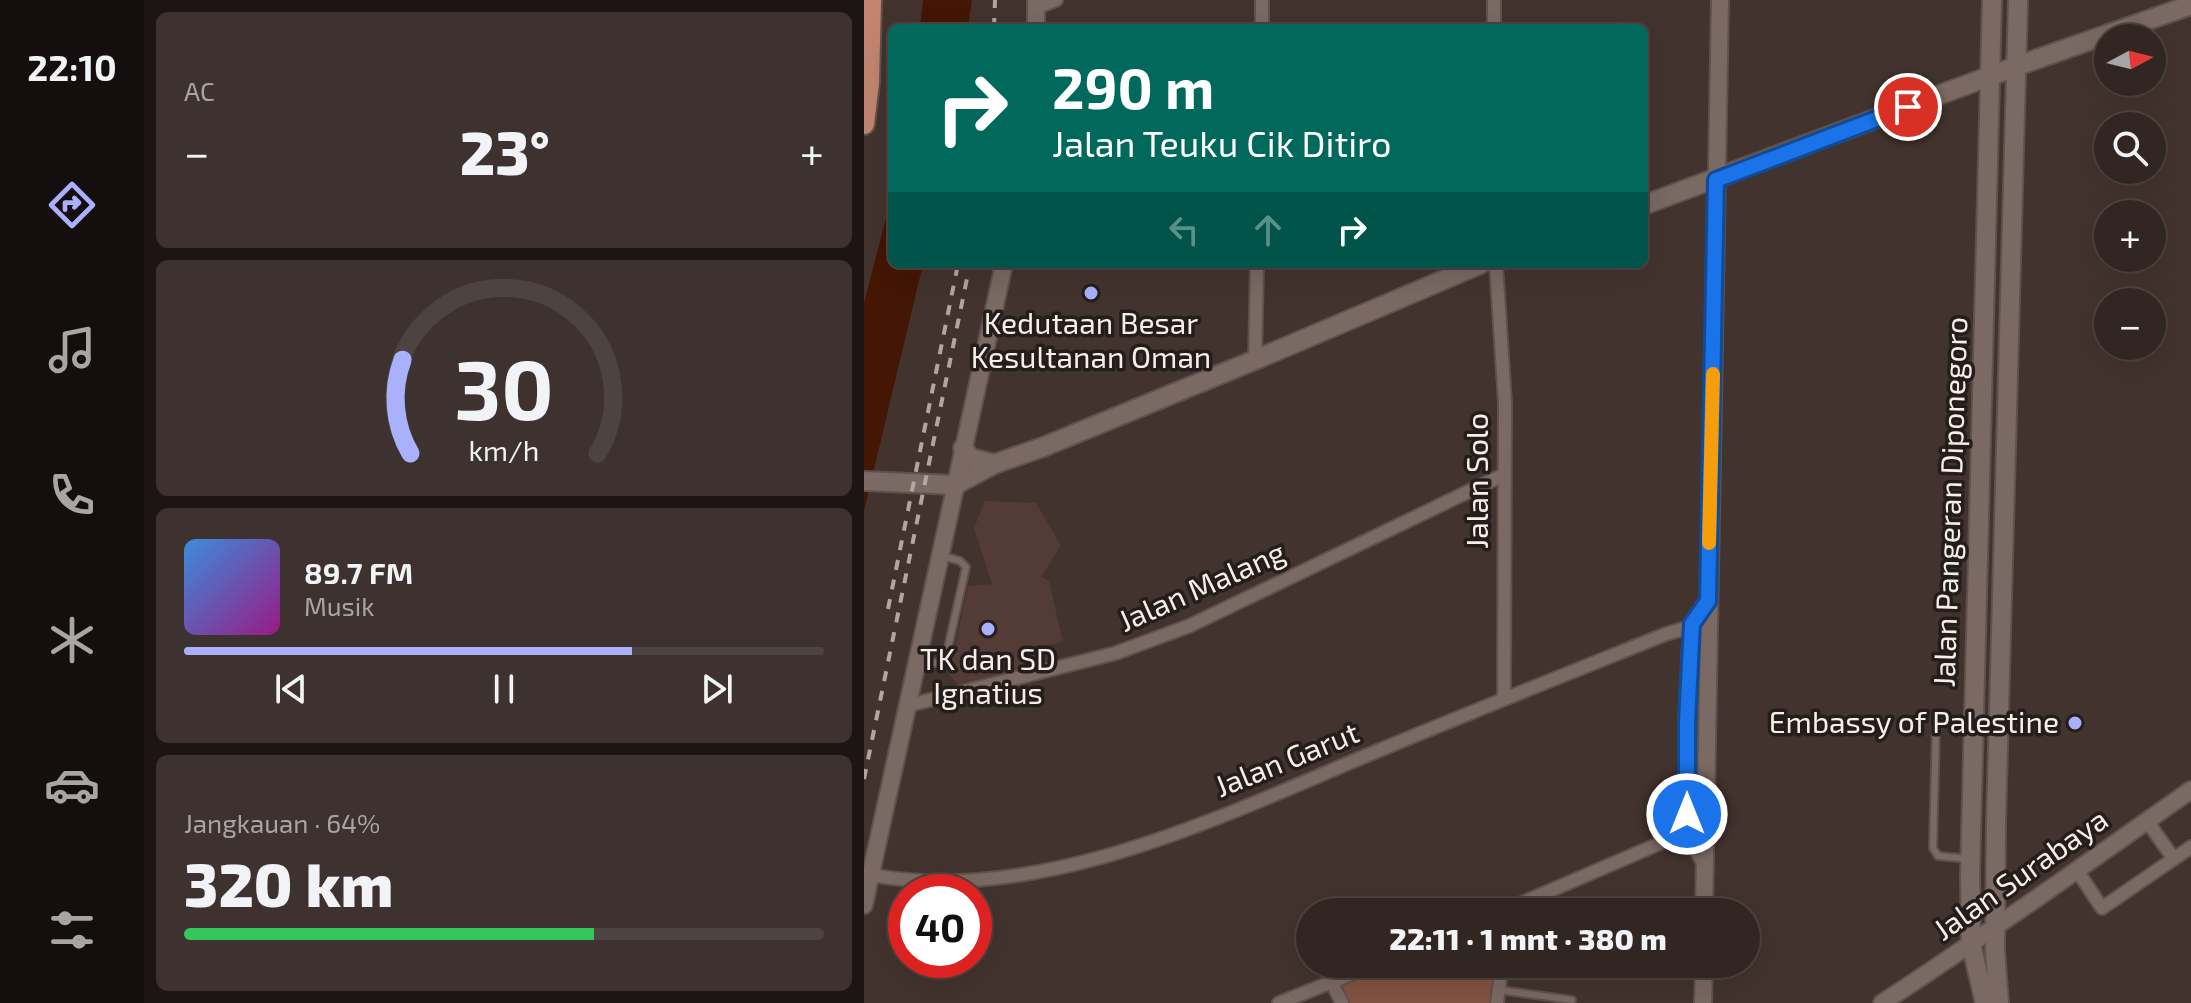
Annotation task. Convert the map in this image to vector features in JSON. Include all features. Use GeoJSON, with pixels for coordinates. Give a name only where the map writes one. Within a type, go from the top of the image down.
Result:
{"type":"FeatureCollection","features":[{"type":"Feature","properties":{"kind":"main road"},"geometry":{"type":"LineString","coordinates":[[864,124],[869,83],[871,0]]}},
{"type":"Feature","properties":{"kind":"main road","name":"Jalan Pangeran Diponegoro"},"geometry":{"type":"LineString","coordinates":[[1985,1003],[1971,944],[1970,859],[1992,0]]}},
{"type":"Feature","properties":{"kind":"main road","name":"Jalan Pangeran Diponegoro"},"geometry":{"type":"LineString","coordinates":[[1999,1003],[1995,951],[1996,821],[2002,507],[2018,0]]}},
{"type":"Feature","properties":{"kind":"main road"},"geometry":{"type":"LineString","coordinates":[[1648,204],[1991,75],[2191,5]]}},
{"type":"Feature","properties":{"kind":"main road"},"geometry":{"type":"LineString","coordinates":[[864,481],[955,485],[994,464],[1255,360],[1472,268]]}},
{"type":"Feature","properties":{"kind":"main road"},"geometry":{"type":"LineString","coordinates":[[963,448],[971,458],[994,464]]}},
{"type":"Feature","properties":{"kind":"main road"},"geometry":{"type":"LineString","coordinates":[[1979,512],[1984,518],[1994,519],[1999,516],[2002,507]]}},
{"type":"Feature","properties":{"kind":"street"},"geometry":{"type":"LineString","coordinates":[[1036,4],[1056,0]]}},
{"type":"Feature","properties":{"kind":"street"},"geometry":{"type":"LineString","coordinates":[[1262,0],[1262,24]]}},
{"type":"Feature","properties":{"kind":"street"},"geometry":{"type":"LineString","coordinates":[[1494,0],[1494,24]]}},
{"type":"Feature","properties":{"kind":"street"},"geometry":{"type":"LineString","coordinates":[[1704,860],[1687,832],[1687,722],[1700,625],[1708,601],[1720,0]]}},
{"type":"Feature","properties":{"kind":"street"},"geometry":{"type":"LineString","coordinates":[[864,905],[1003,268]]}},
{"type":"Feature","properties":{"kind":"street"},"geometry":{"type":"LineString","coordinates":[[1255,360],[1257,268]]}},
{"type":"Feature","properties":{"kind":"street","name":"Jalan Solo"},"geometry":{"type":"LineString","coordinates":[[1496,268],[1505,403],[1504,699]]}},
{"type":"Feature","properties":{"kind":"street","name":"Jalan Malang"},"geometry":{"type":"LineString","coordinates":[[906,706],[1116,653],[1189,626],[1503,475]]}},
{"type":"Feature","properties":{"kind":"street"},"geometry":{"type":"LineString","coordinates":[[1700,625],[1707,721],[1704,898]]}},
{"type":"Feature","properties":{"kind":"street","name":"Jalan Garut"},"geometry":{"type":"LineString","coordinates":[[871,875],[955,881],[1011,876],[1137,847],[1222,816],[1504,699],[1700,625]]}},
{"type":"Feature","properties":{"kind":"street"},"geometry":{"type":"LineString","coordinates":[[1687,722],[1707,721]]}},
{"type":"Feature","properties":{"kind":"street","name":"Jalan Surabaya"},"geometry":{"type":"LineString","coordinates":[[1882,1003],[2191,790]]}},
{"type":"Feature","properties":{"kind":"street"},"geometry":{"type":"LineString","coordinates":[[2147,821],[2171,855]]}},
{"type":"Feature","properties":{"kind":"street"},"geometry":{"type":"LineString","coordinates":[[1535,898],[1687,832],[1707,827]]}},
{"type":"Feature","properties":{"kind":"street"},"geometry":{"type":"LineString","coordinates":[[2076,869],[2102,908],[2171,855],[2191,847]]}},
{"type":"Feature","properties":{"kind":"street"},"geometry":{"type":"LineString","coordinates":[[1279,1003],[1344,978]]}},
{"type":"Feature","properties":{"kind":"street"},"geometry":{"type":"LineString","coordinates":[[1703,1003],[1704,978]]}},
{"type":"Feature","properties":{"kind":"street"},"geometry":{"type":"LineString","coordinates":[[1332,983],[1342,1003]]}},
{"type":"Feature","properties":{"kind":"lane"},"geometry":{"type":"LineString","coordinates":[[916,660],[945,661],[966,567],[960,561],[939,555]]}},
{"type":"Feature","properties":{"kind":"lane"},"geometry":{"type":"LineString","coordinates":[[1970,859],[1938,856],[1933,848],[1936,727],[1945,722],[1973,723]]}},
{"type":"Feature","properties":{"kind":"lane"},"geometry":{"type":"LineString","coordinates":[[1499,996],[1572,1000]]}},
{"type":"Feature","properties":{"kind":"shaded area"},"geometry":{"type":"Polygon","coordinates":[[[923,0],[972,0],[969,24],[920,24],[923,0]]]}},
{"type":"Feature","properties":{"kind":"shaded area"},"geometry":{"type":"Polygon","coordinates":[[[888,210],[888,268],[922,268],[864,511],[864,303],[888,210]]]}},
{"type":"Feature","properties":{"kind":"shaded area"},"geometry":{"type":"Polygon","coordinates":[[[985,501],[1036,503],[1061,546],[1041,577],[1049,581],[1063,642],[1044,646],[1047,665],[958,684],[949,675],[968,586],[992,584],[974,528],[985,501]]]}},
{"type":"Feature","properties":{"kind":"shaded area"},"geometry":{"type":"Polygon","coordinates":[[[1354,978],[1498,978],[1490,1003],[1348,1003],[1338,985],[1354,978]]]}},
{"type":"Feature","properties":{"kind":"railway"},"geometry":{"type":"LineString","coordinates":[[994,24],[995,0]]}},
{"type":"Feature","properties":{"kind":"railway"},"geometry":{"type":"LineString","coordinates":[[888,609],[957,268]]}},
{"type":"Feature","properties":{"kind":"railway"},"geometry":{"type":"LineString","coordinates":[[864,779],[969,268]]}},
{"type":"Feature","properties":{"kind":"slow traffic"},"geometry":{"type":"LineString","coordinates":[[1709,543],[1713,374]]}},
{"type":"Feature","properties":{"kind":"place","name":"Kedutaan Besar Kesultanan Oman"},"geometry":{"type":"Point","coordinates":[1091,293]}},
{"type":"Feature","properties":{"kind":"place","name":"TK dan SD Ignatius"},"geometry":{"type":"Point","coordinates":[988,629]}},
{"type":"Feature","properties":{"kind":"place","name":"Embassy of Palestine"},"geometry":{"type":"Point","coordinates":[2075,723]}},
{"type":"Feature","properties":{"kind":"route"},"geometry":{"type":"LineString","coordinates":[[1687,814],[1687,722],[1692,624],[1708,601],[1716,180],[1908,107]]}}]}
